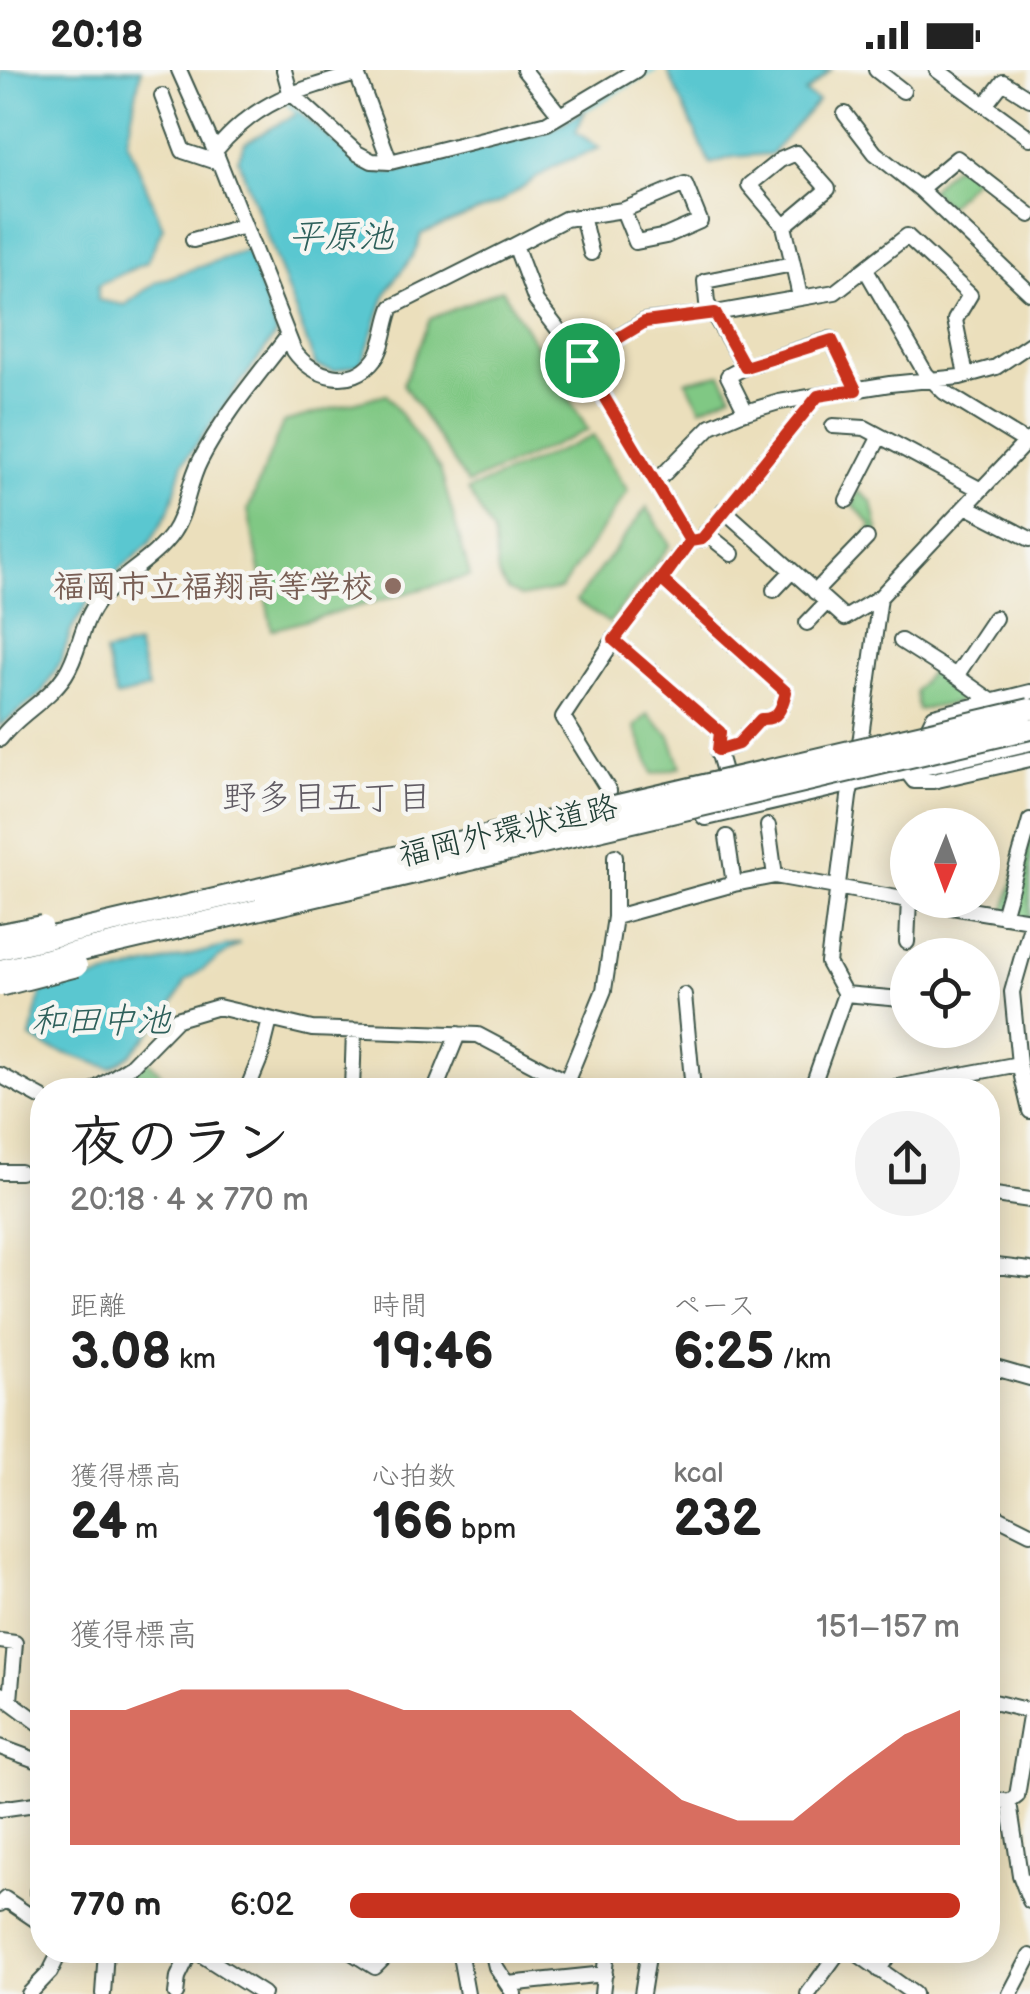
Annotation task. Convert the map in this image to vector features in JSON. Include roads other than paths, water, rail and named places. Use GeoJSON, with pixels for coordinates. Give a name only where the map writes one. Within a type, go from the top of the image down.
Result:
{"type":"FeatureCollection","features":[{"type":"Feature","properties":{"kind":"highway","name":"福岡外環状道路"},"geometry":{"type":"LineString","coordinates":[[0,949],[1030,712]]}},
{"type":"Feature","properties":{"kind":"highway"},"geometry":{"type":"LineString","coordinates":[[0,949],[1030,712]]}},
{"type":"Feature","properties":{"kind":"highway"},"geometry":{"type":"LineString","coordinates":[[0,970],[1030,729]]}},
{"type":"Feature","properties":{"kind":"highway","name":"福岡外環状道路"},"geometry":{"type":"LineString","coordinates":[[0,982],[1030,740]]}},
{"type":"Feature","properties":{"kind":"highway"},"geometry":{"type":"LineString","coordinates":[[0,934],[354,858],[484,838]]}},
{"type":"Feature","properties":{"kind":"highway"},"geometry":{"type":"LineString","coordinates":[[0,982],[144,949],[329,894]]}},
{"type":"Feature","properties":{"kind":"street"},"geometry":{"type":"LineString","coordinates":[[179,70],[288,336],[304,365],[328,377],[347,376],[375,360],[392,306],[565,219],[623,210],[685,184],[700,221],[666,236],[636,242],[623,210]]}},
{"type":"Feature","properties":{"kind":"street"},"geometry":{"type":"LineString","coordinates":[[284,70],[290,92],[357,153],[372,161],[390,162],[547,123],[628,71]]}},
{"type":"Feature","properties":{"kind":"street"},"geometry":{"type":"LineString","coordinates":[[524,70],[560,116]]}},
{"type":"Feature","properties":{"kind":"street"},"geometry":{"type":"LineString","coordinates":[[876,70],[904,91]]}},
{"type":"Feature","properties":{"kind":"street"},"geometry":{"type":"LineString","coordinates":[[937,70],[1030,138]]}},
{"type":"Feature","properties":{"kind":"street"},"geometry":{"type":"LineString","coordinates":[[217,157],[233,129],[290,92],[358,72],[390,162]]}},
{"type":"Feature","properties":{"kind":"street"},"geometry":{"type":"LineString","coordinates":[[986,104],[1003,82],[1030,99]]}},
{"type":"Feature","properties":{"kind":"street"},"geometry":{"type":"LineString","coordinates":[[162,96],[183,150],[217,157]]}},
{"type":"Feature","properties":{"kind":"street"},"geometry":{"type":"LineString","coordinates":[[845,114],[874,152],[920,189],[1030,292]]}},
{"type":"Feature","properties":{"kind":"street"},"geometry":{"type":"LineString","coordinates":[[784,226],[828,190],[796,153],[780,160],[749,185],[784,226],[800,297]]}},
{"type":"Feature","properties":{"kind":"street"},"geometry":{"type":"LineString","coordinates":[[920,189],[957,158],[1030,215]]}},
{"type":"Feature","properties":{"kind":"street"},"geometry":{"type":"LineString","coordinates":[[582,216],[591,252]]}},
{"type":"Feature","properties":{"kind":"street"},"geometry":{"type":"LineString","coordinates":[[193,240],[244,226]]}},
{"type":"Feature","properties":{"kind":"street"},"geometry":{"type":"LineString","coordinates":[[582,360],[645,322],[835,292],[906,236],[970,295],[955,320],[966,375]]}},
{"type":"Feature","properties":{"kind":"street"},"geometry":{"type":"LineString","coordinates":[[515,245],[536,302],[582,360],[690,541]]}},
{"type":"Feature","properties":{"kind":"street"},"geometry":{"type":"LineString","coordinates":[[745,367],[708,303],[705,281],[794,264]]}},
{"type":"Feature","properties":{"kind":"street"},"geometry":{"type":"LineString","coordinates":[[724,510],[845,618],[880,597],[1028,440],[944,392],[926,374],[866,270]]}},
{"type":"Feature","properties":{"kind":"street"},"geometry":{"type":"LineString","coordinates":[[0,738],[50,694],[67,673],[87,614],[109,589],[170,537],[180,520],[190,481],[201,459],[229,414],[288,336]]}},
{"type":"Feature","properties":{"kind":"street"},"geometry":{"type":"LineString","coordinates":[[746,412],[728,376],[832,340],[856,390]]}},
{"type":"Feature","properties":{"kind":"street"},"geometry":{"type":"LineString","coordinates":[[656,482],[711,426],[746,412],[818,396],[966,375],[996,367],[1030,344]]}},
{"type":"Feature","properties":{"kind":"street"},"geometry":{"type":"LineString","coordinates":[[609,790],[563,716],[614,640],[690,541],[702,539],[818,396]]}},
{"type":"Feature","properties":{"kind":"street"},"geometry":{"type":"LineString","coordinates":[[833,426],[865,428],[982,490]]}},
{"type":"Feature","properties":{"kind":"street"},"geometry":{"type":"LineString","coordinates":[[847,500],[880,436]]}},
{"type":"Feature","properties":{"kind":"street"},"geometry":{"type":"LineString","coordinates":[[966,506],[1030,540]]}},
{"type":"Feature","properties":{"kind":"street"},"geometry":{"type":"LineString","coordinates":[[706,533],[732,554]]}},
{"type":"Feature","properties":{"kind":"street"},"geometry":{"type":"LineString","coordinates":[[815,592],[867,538]]}},
{"type":"Feature","properties":{"kind":"street"},"geometry":{"type":"LineString","coordinates":[[774,590],[792,571]]}},
{"type":"Feature","properties":{"kind":"street"},"geometry":{"type":"LineString","coordinates":[[662,580],[786,692],[781,711],[769,720],[761,719],[738,744],[718,750]]}},
{"type":"Feature","properties":{"kind":"street"},"geometry":{"type":"LineString","coordinates":[[814,1078],[845,994],[828,964],[880,597]]}},
{"type":"Feature","properties":{"kind":"street"},"geometry":{"type":"LineString","coordinates":[[807,623],[827,602]]}},
{"type":"Feature","properties":{"kind":"street"},"geometry":{"type":"LineString","coordinates":[[956,676],[995,618]]}},
{"type":"Feature","properties":{"kind":"street"},"geometry":{"type":"LineString","coordinates":[[614,640],[720,732],[718,750],[726,782]]}},
{"type":"Feature","properties":{"kind":"street"},"geometry":{"type":"LineString","coordinates":[[901,642],[993,702]]}},
{"type":"Feature","properties":{"kind":"street"},"geometry":{"type":"LineString","coordinates":[[924,738],[934,716],[1030,692]]}},
{"type":"Feature","properties":{"kind":"street"},"geometry":{"type":"LineString","coordinates":[[904,768],[914,782],[933,781],[1030,759]]}},
{"type":"Feature","properties":{"kind":"street"},"geometry":{"type":"LineString","coordinates":[[1003,916],[1030,820]]}},
{"type":"Feature","properties":{"kind":"street"},"geometry":{"type":"LineString","coordinates":[[768,826],[775,876]]}},
{"type":"Feature","properties":{"kind":"street"},"geometry":{"type":"LineString","coordinates":[[727,837],[734,884]]}},
{"type":"Feature","properties":{"kind":"street"},"geometry":{"type":"LineString","coordinates":[[568,1078],[604,990],[616,917],[616,856]]}},
{"type":"Feature","properties":{"kind":"street"},"geometry":{"type":"LineString","coordinates":[[616,917],[775,876],[890,897]]}},
{"type":"Feature","properties":{"kind":"street"},"geometry":{"type":"LineString","coordinates":[[1000,915],[1030,920]]}},
{"type":"Feature","properties":{"kind":"street"},"geometry":{"type":"LineString","coordinates":[[1030,928],[1012,992],[1018,1064],[1030,1111]]}},
{"type":"Feature","properties":{"kind":"street"},"geometry":{"type":"LineString","coordinates":[[845,994],[890,998]]}},
{"type":"Feature","properties":{"kind":"street"},"geometry":{"type":"LineString","coordinates":[[684,995],[692,1078]]}},
{"type":"Feature","properties":{"kind":"street"},"geometry":{"type":"LineString","coordinates":[[112,1078],[131,1066],[176,1019],[218,1008],[312,1029],[478,1034],[553,1078]]}},
{"type":"Feature","properties":{"kind":"street"},"geometry":{"type":"LineString","coordinates":[[252,1078],[270,1020]]}},
{"type":"Feature","properties":{"kind":"street"},"geometry":{"type":"LineString","coordinates":[[352,1078],[354,1031]]}},
{"type":"Feature","properties":{"kind":"street"},"geometry":{"type":"LineString","coordinates":[[440,1078],[458,1034]]}},
{"type":"Feature","properties":{"kind":"street"},"geometry":{"type":"LineString","coordinates":[[944,1078],[1018,1064]]}},
{"type":"Feature","properties":{"kind":"street"},"geometry":{"type":"LineString","coordinates":[[0,1075],[30,1091]]}},
{"type":"Feature","properties":{"kind":"street"},"geometry":{"type":"LineString","coordinates":[[0,1172],[20,1172]]}},
{"type":"Feature","properties":{"kind":"street"},"geometry":{"type":"LineString","coordinates":[[1000,1196],[1030,1200]]}},
{"type":"Feature","properties":{"kind":"street"},"geometry":{"type":"LineString","coordinates":[[1000,1267],[1030,1270]]}},
{"type":"Feature","properties":{"kind":"street"},"geometry":{"type":"LineString","coordinates":[[1000,1369],[1030,1378]]}},
{"type":"Feature","properties":{"kind":"street"},"geometry":{"type":"LineString","coordinates":[[1000,1518],[1030,1533]]}},
{"type":"Feature","properties":{"kind":"street"},"geometry":{"type":"LineString","coordinates":[[0,1641],[15,1644],[5,1697],[30,1716]]}},
{"type":"Feature","properties":{"kind":"street"},"geometry":{"type":"LineString","coordinates":[[1000,1707],[1030,1714],[1019,1798],[1023,1853],[1020,1875],[1030,1900]]}},
{"type":"Feature","properties":{"kind":"street"},"geometry":{"type":"LineString","coordinates":[[0,1747],[30,1756]]}},
{"type":"Feature","properties":{"kind":"street"},"geometry":{"type":"LineString","coordinates":[[0,1809],[30,1805]]}},
{"type":"Feature","properties":{"kind":"street"},"geometry":{"type":"LineString","coordinates":[[0,1904],[5,1899],[30,1916]]}},
{"type":"Feature","properties":{"kind":"street"},"geometry":{"type":"LineString","coordinates":[[1010,1994],[1030,1956]]}},
{"type":"Feature","properties":{"kind":"street"},"geometry":{"type":"LineString","coordinates":[[29,1994],[54,1963]]}},
{"type":"Feature","properties":{"kind":"street"},"geometry":{"type":"LineString","coordinates":[[102,1994],[103,1963]]}},
{"type":"Feature","properties":{"kind":"street"},"geometry":{"type":"LineString","coordinates":[[176,1994],[186,1963]]}},
{"type":"Feature","properties":{"kind":"street"},"geometry":{"type":"LineString","coordinates":[[227,1963],[263,1994]]}},
{"type":"Feature","properties":{"kind":"street"},"geometry":{"type":"LineString","coordinates":[[461,1963],[467,1994]]}},
{"type":"Feature","properties":{"kind":"street"},"geometry":{"type":"LineString","coordinates":[[495,1963],[511,1989],[604,1974]]}},
{"type":"Feature","properties":{"kind":"street"},"geometry":{"type":"LineString","coordinates":[[602,1994],[606,1963]]}},
{"type":"Feature","properties":{"kind":"street"},"geometry":{"type":"LineString","coordinates":[[642,1994],[647,1963]]}},
{"type":"Feature","properties":{"kind":"street"},"geometry":{"type":"LineString","coordinates":[[808,1994],[831,1963]]}},
{"type":"Feature","properties":{"kind":"street"},"geometry":{"type":"LineString","coordinates":[[870,1963],[914,1994]]}},
{"type":"Feature","properties":{"kind":"street"},"geometry":{"type":"LineString","coordinates":[[880,1970],[884,1963]]}},
{"type":"Feature","properties":{"kind":"water"},"geometry":{"type":"Polygon","coordinates":[[[0,70],[141,70],[127,140],[163,227],[147,262],[98,285],[98,300],[125,305],[156,282],[247,250],[277,333],[183,463],[170,509],[149,544],[92,595],[41,694],[0,726],[0,70]]]}},
{"type":"Feature","properties":{"kind":"water"},"geometry":{"type":"Polygon","coordinates":[[[667,70],[831,70],[805,93],[818,101],[771,154],[733,157],[710,164],[667,70]]]}},
{"type":"Feature","properties":{"kind":"water","name":"平原池"},"geometry":{"type":"Polygon","coordinates":[[[586,109],[576,132],[600,148],[556,165],[499,203],[421,234],[414,253],[385,296],[360,364],[334,371],[316,366],[238,159],[245,143],[300,112],[362,167],[391,173],[550,130],[586,109]]]}},
{"type":"Feature","properties":{"kind":"water"},"geometry":{"type":"Polygon","coordinates":[[[137,645],[148,689],[116,697],[105,653],[137,645]]]}},
{"type":"Feature","properties":{"kind":"water","name":"和田中池"},"geometry":{"type":"Polygon","coordinates":[[[240,943],[186,981],[168,1013],[130,1055],[111,1068],[49,1048],[31,1038],[41,992],[240,943]]]}},
{"type":"Feature","properties":{"kind":"waterway"},"geometry":{"type":"LineString","coordinates":[[586,109],[655,70]]}},
{"type":"Feature","properties":{"kind":"waterway"},"geometry":{"type":"LineString","coordinates":[[287,103],[298,113]]}},
{"type":"Feature","properties":{"kind":"place","name":"福岡市立福翔高等学校"},"geometry":{"type":"Point","coordinates":[393,586]}},
{"type":"Feature","properties":{"kind":"district","name":"野多目五丁目"},"geometry":{"type":"Point","coordinates":[327,797]}}]}
